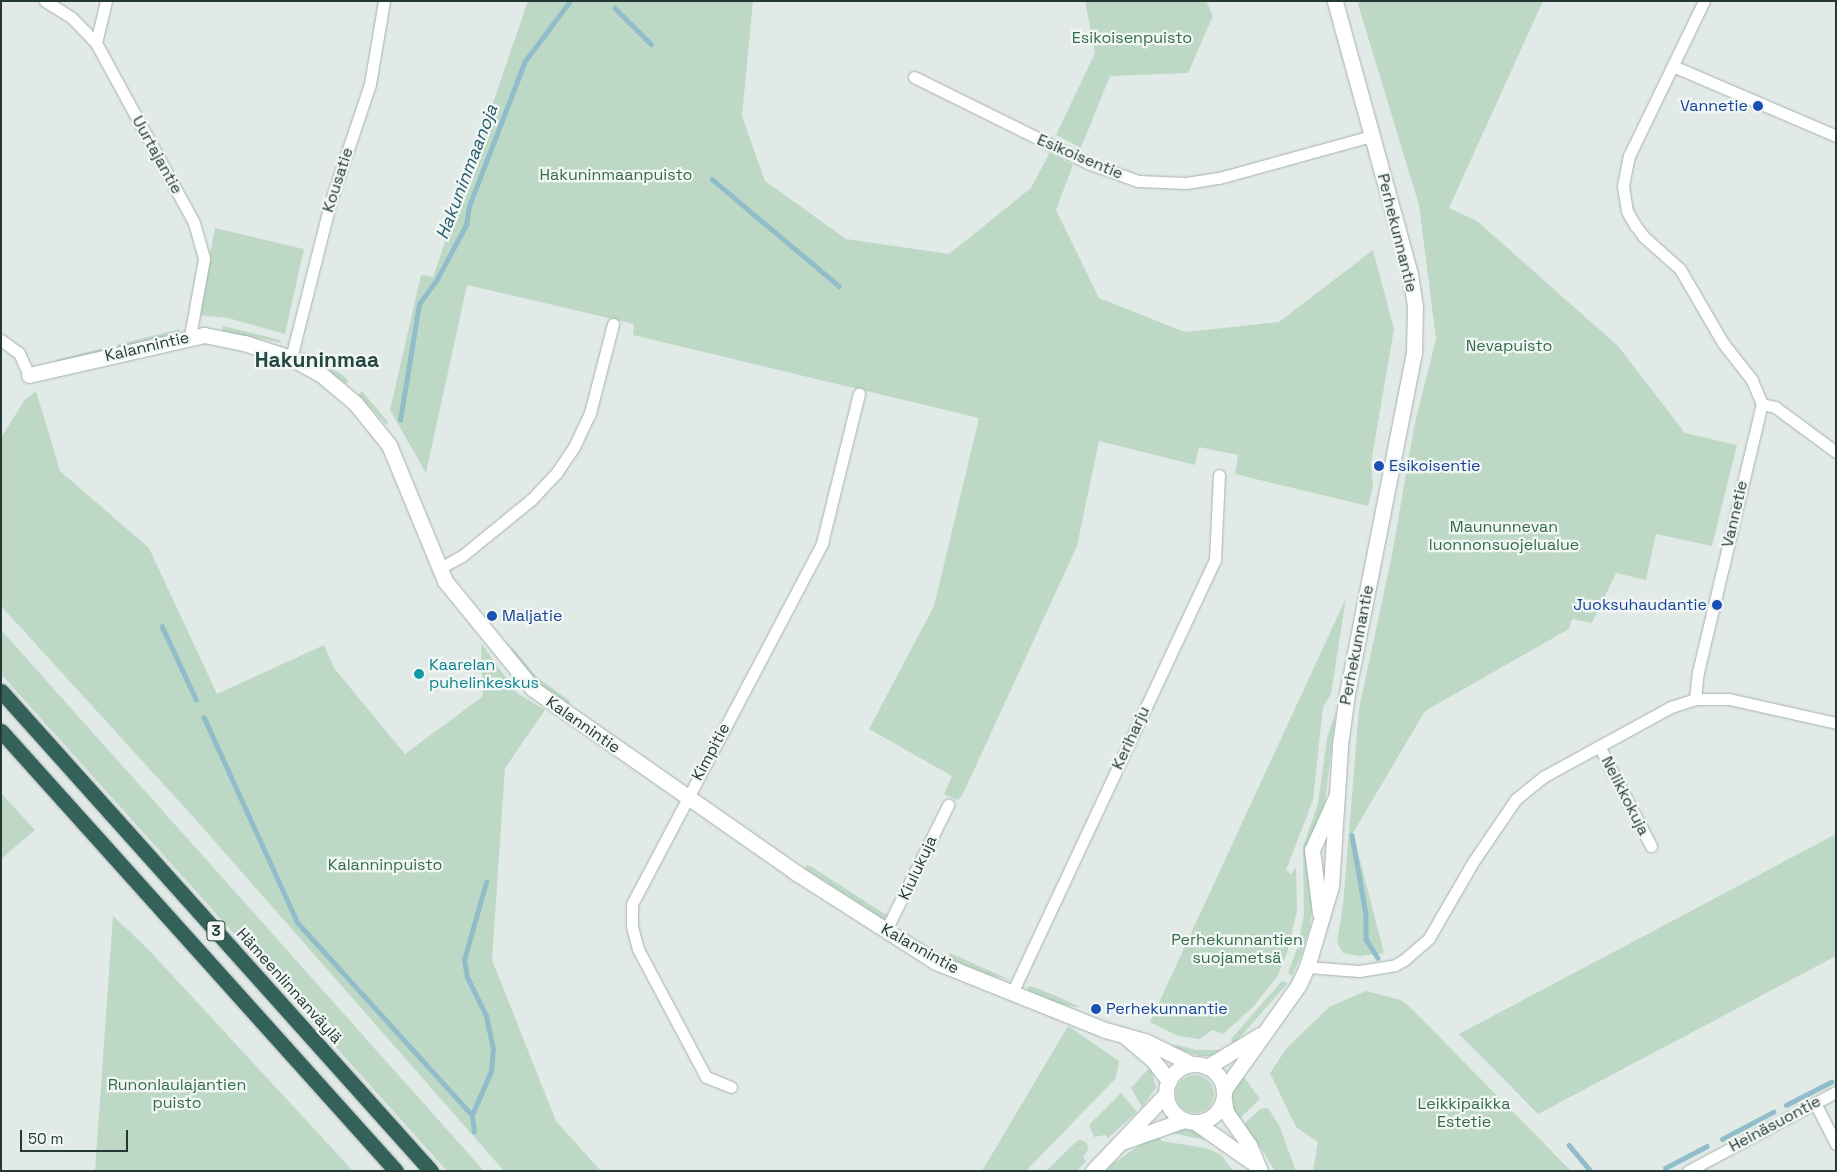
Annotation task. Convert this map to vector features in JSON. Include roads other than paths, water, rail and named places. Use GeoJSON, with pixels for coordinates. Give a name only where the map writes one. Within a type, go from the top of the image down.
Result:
{"type":"FeatureCollection","features":[{"type":"Feature","properties":{"kind":"highway","name":"Hämeenlinnanväylä"},"geometry":{"type":"LineString","coordinates":[[1,691],[431,1171]]}},
{"type":"Feature","properties":{"kind":"highway","name":"3"},"geometry":{"type":"LineString","coordinates":[[1,730],[396,1171]]}},
{"type":"Feature","properties":{"kind":"street","name":"Uurtajantie"},"geometry":{"type":"LineString","coordinates":[[45,1],[72,18],[96,43],[194,223],[202,244],[204,259],[190,336]]}},
{"type":"Feature","properties":{"kind":"street"},"geometry":{"type":"LineString","coordinates":[[96,43],[106,1]]}},
{"type":"Feature","properties":{"kind":"street","name":"Kousatie"},"geometry":{"type":"LineString","coordinates":[[291,358],[331,200],[370,84],[384,1]]}},
{"type":"Feature","properties":{"kind":"street","name":"Perhekunnantie"},"geometry":{"type":"LineString","coordinates":[[1224,1095],[1260,1035],[1287,1004],[1307,967],[1320,914],[1330,886],[1347,694],[1387,497],[1415,337],[1410,274],[1336,1]]}},
{"type":"Feature","properties":{"kind":"street"},"geometry":{"type":"LineString","coordinates":[[1704,1],[1630,156],[1623,186],[1627,211],[1644,237],[1680,269],[1723,344],[1752,380],[1762,404],[1775,407],[1836,452]]}},
{"type":"Feature","properties":{"kind":"street"},"geometry":{"type":"LineString","coordinates":[[1674,66],[1836,136]]}},
{"type":"Feature","properties":{"kind":"street","name":"Esikoisentie"},"geometry":{"type":"LineString","coordinates":[[914,77],[1088,164],[1138,181],[1186,183],[1219,178],[1372,136]]}},
{"type":"Feature","properties":{"kind":"street"},"geometry":{"type":"LineString","coordinates":[[440,568],[462,556],[526,504],[557,472],[574,447],[590,413],[613,324]]}},
{"type":"Feature","properties":{"kind":"street","name":"Kalannintie"},"geometry":{"type":"LineString","coordinates":[[29,375],[190,336],[204,335],[244,343],[291,358],[323,376],[356,404],[389,445],[440,568],[466,610],[532,689],[687,796],[936,962],[1127,1038],[1145,1041],[1199,1065]]}},
{"type":"Feature","properties":{"kind":"street"},"geometry":{"type":"LineString","coordinates":[[1,340],[19,352],[29,375]]}},
{"type":"Feature","properties":{"kind":"street","name":"Kimpitie"},"geometry":{"type":"LineString","coordinates":[[731,1087],[706,1077],[638,949],[632,926],[635,895],[822,543],[859,394]]}},
{"type":"Feature","properties":{"kind":"street","name":"Vannetie"},"geometry":{"type":"LineString","coordinates":[[1695,699],[1698,672],[1762,404]]}},
{"type":"Feature","properties":{"kind":"street","name":"Keriharju"},"geometry":{"type":"LineString","coordinates":[[1012,993],[1215,560],[1219,475]]}},
{"type":"Feature","properties":{"kind":"street"},"geometry":{"type":"LineString","coordinates":[[1307,967],[1375,970],[1395,965],[1409,956],[1429,938],[1509,808],[1543,777],[1671,707],[1695,699],[1728,699],[1836,723]]}},
{"type":"Feature","properties":{"kind":"street","name":"Nelikkokuja"},"geometry":{"type":"LineString","coordinates":[[1599,746],[1651,846]]}},
{"type":"Feature","properties":{"kind":"street","name":"Perhekunnantie"},"geometry":{"type":"LineString","coordinates":[[1320,914],[1312,850],[1315,837],[1337,793]]}},
{"type":"Feature","properties":{"kind":"street","name":"Kiulukuja"},"geometry":{"type":"LineString","coordinates":[[886,930],[948,805]]}},
{"type":"Feature","properties":{"kind":"street","name":"Perhekunnantie"},"geometry":{"type":"LineString","coordinates":[[1199,1065],[1260,1035]]}},
{"type":"Feature","properties":{"kind":"street","name":"Kalannintie"},"geometry":{"type":"LineString","coordinates":[[1127,1038],[1152,1059],[1168,1088]]}},
{"type":"Feature","properties":{"kind":"street"},"geometry":{"type":"LineString","coordinates":[[1093,1171],[1122,1142],[1168,1088],[1176,1072],[1199,1065],[1219,1076],[1226,1112],[1249,1145],[1257,1167]]}},
{"type":"Feature","properties":{"kind":"street"},"geometry":{"type":"LineString","coordinates":[[1168,1088],[1173,1112],[1257,1167]]}},
{"type":"Feature","properties":{"kind":"street","name":"Heinäsuontie"},"geometry":{"type":"LineString","coordinates":[[1688,1171],[1836,1092]]}},
{"type":"Feature","properties":{"kind":"street"},"geometry":{"type":"LineString","coordinates":[[1122,1142],[1189,1121],[1213,1116],[1224,1095]]}},
{"type":"Feature","properties":{"kind":"street"},"geometry":{"type":"LineString","coordinates":[[1814,1103],[1836,1144]]}},
{"type":"Feature","properties":{"kind":"waterway","name":"Hakuninmaanoja"},"geometry":{"type":"LineString","coordinates":[[400,420],[419,304],[436,281],[466,225],[469,206],[525,61],[570,1]]}},
{"type":"Feature","properties":{"kind":"waterway"},"geometry":{"type":"LineString","coordinates":[[615,8],[651,44]]}},
{"type":"Feature","properties":{"kind":"waterway"},"geometry":{"type":"LineString","coordinates":[[712,179],[839,286]]}},
{"type":"Feature","properties":{"kind":"waterway"},"geometry":{"type":"LineString","coordinates":[[162,626],[196,699]]}},
{"type":"Feature","properties":{"kind":"waterway"},"geometry":{"type":"LineString","coordinates":[[204,717],[298,923],[472,1115]]}},
{"type":"Feature","properties":{"kind":"waterway"},"geometry":{"type":"LineString","coordinates":[[1352,835],[1366,914],[1366,939],[1378,958]]}},
{"type":"Feature","properties":{"kind":"waterway","name":"Hakuninmaanoja"},"geometry":{"type":"LineString","coordinates":[[474,1132],[472,1115],[491,1071],[493,1049],[486,1016],[467,977],[464,960],[486,882]]}},
{"type":"Feature","properties":{"kind":"waterway"},"geometry":{"type":"LineString","coordinates":[[1786,1105],[1831,1082]]}},
{"type":"Feature","properties":{"kind":"waterway"},"geometry":{"type":"LineString","coordinates":[[1722,1139],[1773,1112]]}},
{"type":"Feature","properties":{"kind":"waterway"},"geometry":{"type":"LineString","coordinates":[[1569,1145],[1591,1171]]}},
{"type":"Feature","properties":{"kind":"waterway"},"geometry":{"type":"LineString","coordinates":[[1665,1168],[1707,1146]]}},
{"type":"Feature","properties":{"kind":"place","name":"Vannetie"},"geometry":{"type":"Point","coordinates":[1758,106]}},
{"type":"Feature","properties":{"kind":"place","name":"Esikoisentie"},"geometry":{"type":"Point","coordinates":[1379,466]}},
{"type":"Feature","properties":{"kind":"place","name":"Juoksuhaudantie"},"geometry":{"type":"Point","coordinates":[1717,605]}},
{"type":"Feature","properties":{"kind":"place","name":"Maljatie"},"geometry":{"type":"Point","coordinates":[492,616]}},
{"type":"Feature","properties":{"kind":"place","name":"Kaarelan puhelinkeskus"},"geometry":{"type":"Point","coordinates":[419,674]}},
{"type":"Feature","properties":{"kind":"place","name":"Perhekunnantie"},"geometry":{"type":"Point","coordinates":[1096,1009]}},
{"type":"Feature","properties":{"kind":"district","name":"Hakuninmaa"},"geometry":{"type":"Point","coordinates":[317,360]}},
{"type":"Feature","properties":{"kind":"park label","name":"Esikoisenpuisto"},"geometry":{"type":"Point","coordinates":[1132,38]}},
{"type":"Feature","properties":{"kind":"park label","name":"Hakuninmaanpuisto"},"geometry":{"type":"Point","coordinates":[616,175]}},
{"type":"Feature","properties":{"kind":"park label","name":"Nevapuisto"},"geometry":{"type":"Point","coordinates":[1509,346]}},
{"type":"Feature","properties":{"kind":"park label","name":"Maununnevan luonnonsuojelualue"},"geometry":{"type":"Point","coordinates":[1504,536]}},
{"type":"Feature","properties":{"kind":"park label","name":"Kalanninpuisto"},"geometry":{"type":"Point","coordinates":[385,865]}},
{"type":"Feature","properties":{"kind":"park label","name":"Perhekunnantien suojametsä"},"geometry":{"type":"Point","coordinates":[1237,949]}},
{"type":"Feature","properties":{"kind":"park label","name":"Runonlaulajantien puisto"},"geometry":{"type":"Point","coordinates":[177,1094]}},
{"type":"Feature","properties":{"kind":"park label","name":"Leikkipaikka Estetie"},"geometry":{"type":"Point","coordinates":[1464,1113]}}]}
